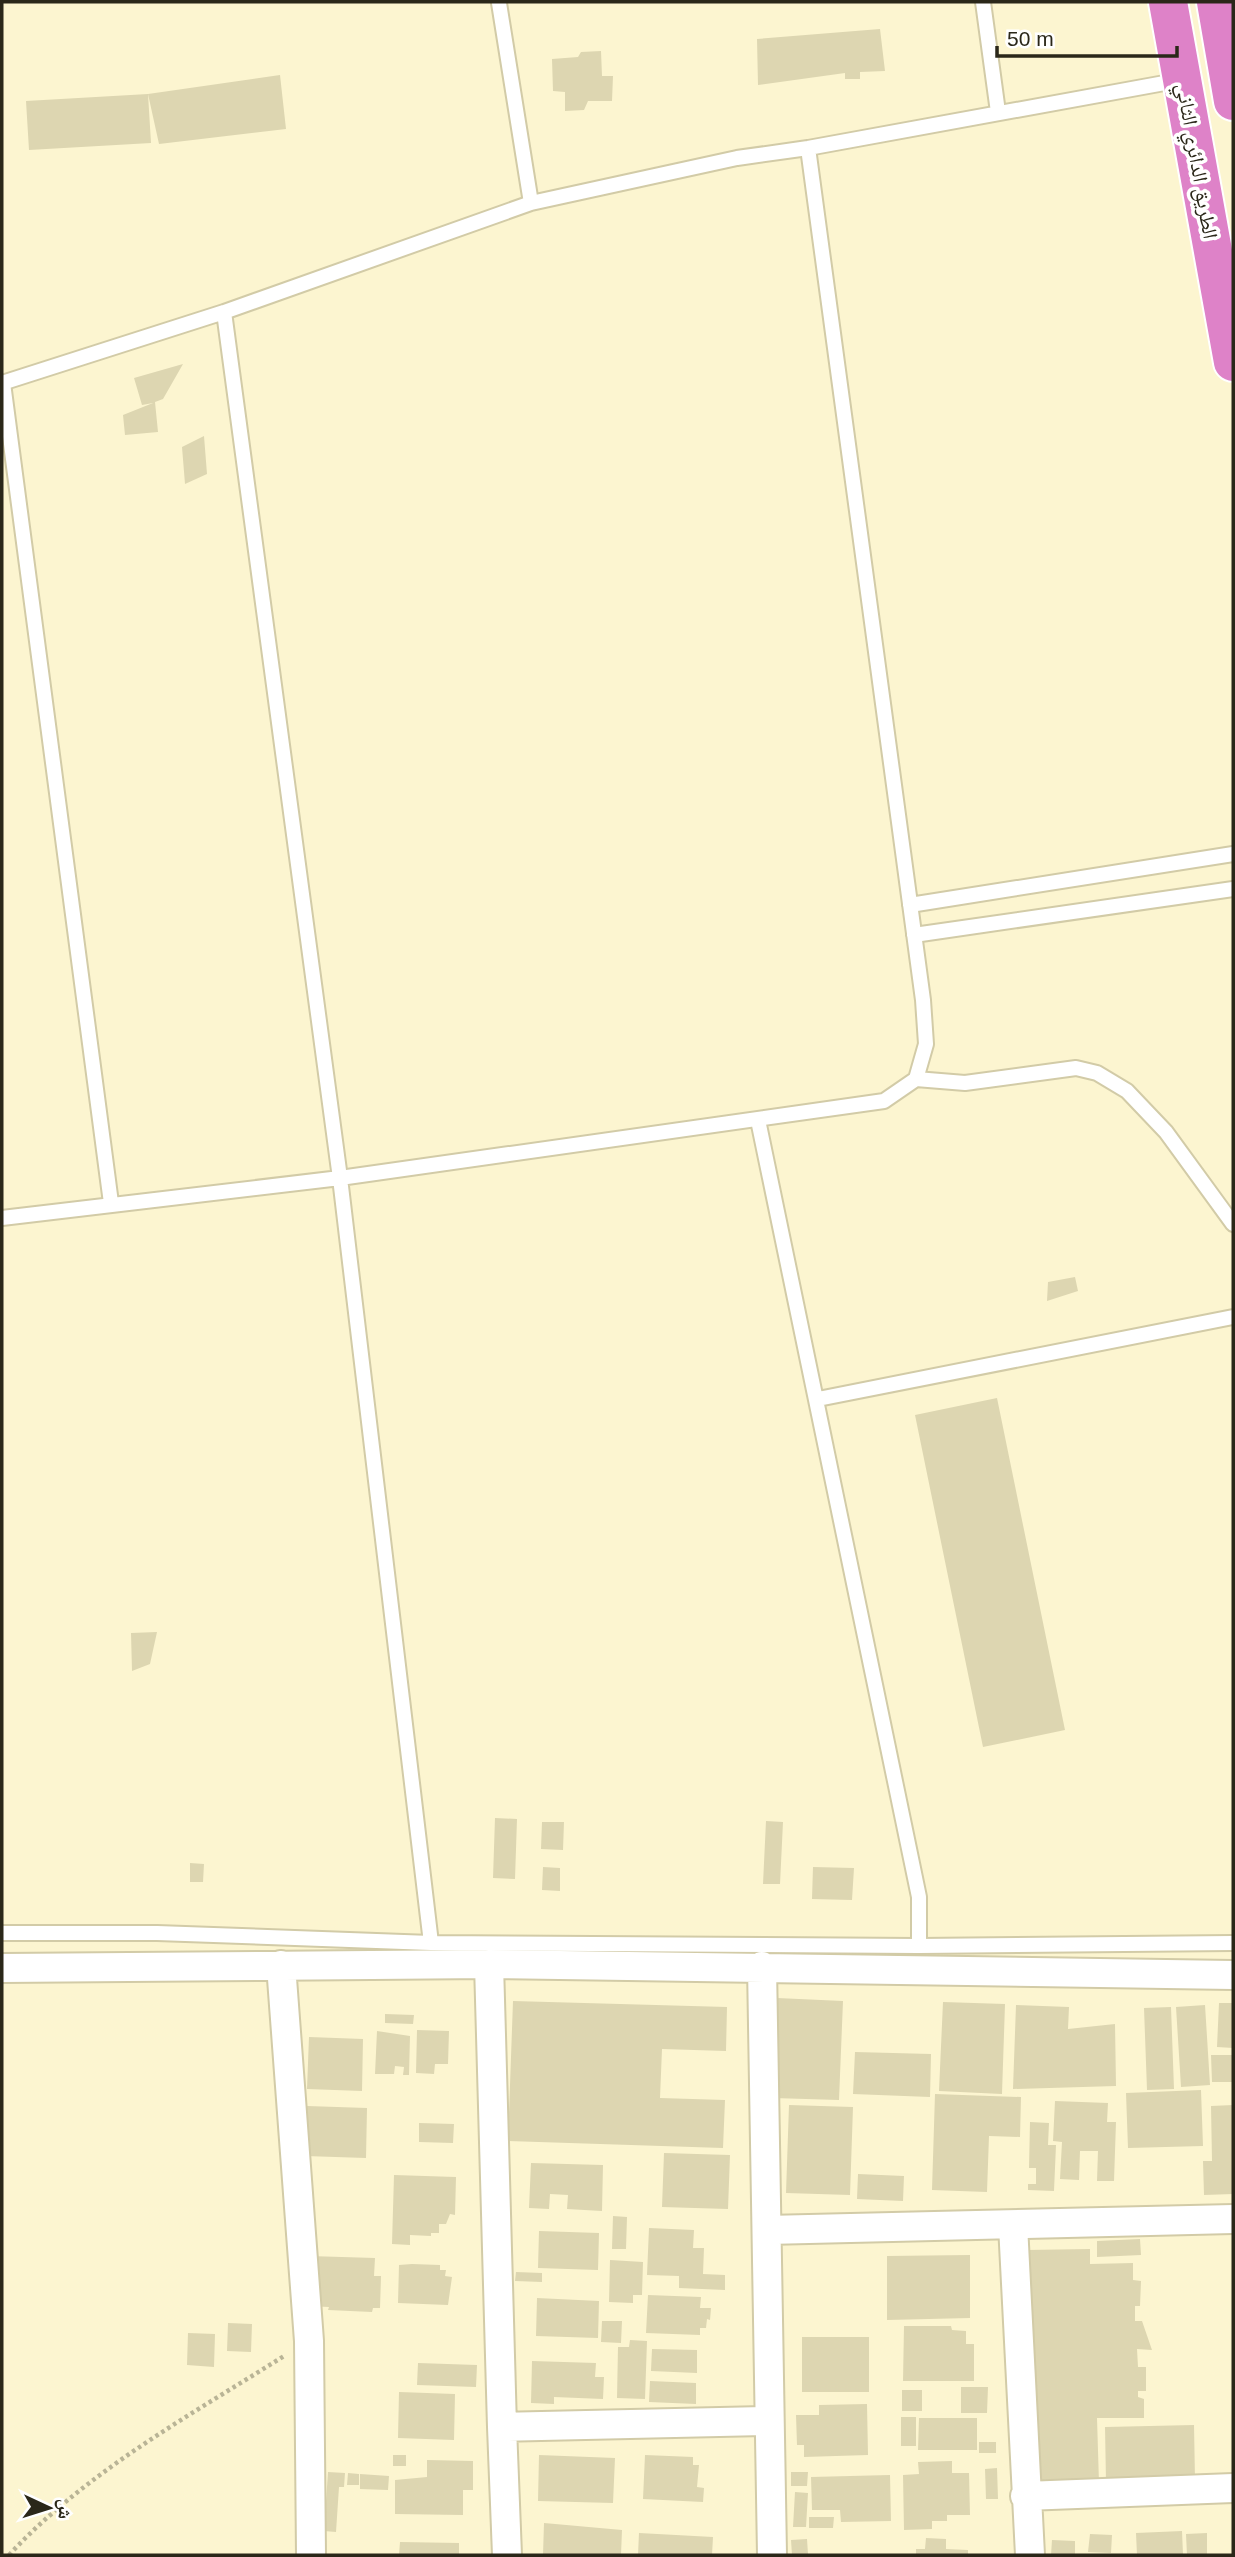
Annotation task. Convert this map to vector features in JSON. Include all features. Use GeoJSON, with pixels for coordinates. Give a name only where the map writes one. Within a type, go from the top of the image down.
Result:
{"type":"FeatureCollection","features":[{"type":"Feature","properties":{"kind":"highway","name":"الطريق الدائري الثاني"},"geometry":{"type":"LineString","coordinates":[[1168,2],[1233,362]]}},
{"type":"Feature","properties":{"kind":"highway"},"geometry":{"type":"LineString","coordinates":[[1216,2],[1233,101]]}},
{"type":"Feature","properties":{"kind":"street"},"geometry":{"type":"LineString","coordinates":[[489,1964],[507,2555]]}},
{"type":"Feature","properties":{"kind":"street"},"geometry":{"type":"LineString","coordinates":[[2,1968],[489,1964],[1233,1975]]}},
{"type":"Feature","properties":{"kind":"street"},"geometry":{"type":"LineString","coordinates":[[281,1965],[309,2341],[311,2555]]}},
{"type":"Feature","properties":{"kind":"street"},"geometry":{"type":"LineString","coordinates":[[762,1966],[772,2555]]}},
{"type":"Feature","properties":{"kind":"street"},"geometry":{"type":"LineString","coordinates":[[767,2230],[1233,2219]]}},
{"type":"Feature","properties":{"kind":"street"},"geometry":{"type":"LineString","coordinates":[[1013,2225],[1030,2555]]}},
{"type":"Feature","properties":{"kind":"street"},"geometry":{"type":"LineString","coordinates":[[502,2427],[768,2421]]}},
{"type":"Feature","properties":{"kind":"street"},"geometry":{"type":"LineString","coordinates":[[1025,2496],[1233,2488]]}},
{"type":"Feature","properties":{"kind":"lane"},"geometry":{"type":"LineString","coordinates":[[982,2],[998,112]]}},
{"type":"Feature","properties":{"kind":"lane"},"geometry":{"type":"LineString","coordinates":[[499,3],[531,203]]}},
{"type":"Feature","properties":{"kind":"lane"},"geometry":{"type":"LineString","coordinates":[[111,1203],[2,383],[223,312],[531,203],[723,160],[808,148],[1182,80]]}},
{"type":"Feature","properties":{"kind":"lane"},"geometry":{"type":"LineString","coordinates":[[808,148],[914,935],[926,1044],[916,1079]]}},
{"type":"Feature","properties":{"kind":"lane"},"geometry":{"type":"LineString","coordinates":[[223,312],[340,1178],[431,1943]]}},
{"type":"Feature","properties":{"kind":"lane"},"geometry":{"type":"LineString","coordinates":[[910,905],[1233,855]]}},
{"type":"Feature","properties":{"kind":"lane"},"geometry":{"type":"LineString","coordinates":[[914,935],[1233,889]]}},
{"type":"Feature","properties":{"kind":"lane"},"geometry":{"type":"LineString","coordinates":[[2,1218],[340,1178],[884,1101],[916,1079],[965,1083],[1076,1068],[1097,1073],[1127,1091],[1166,1132],[1233,1224]]}},
{"type":"Feature","properties":{"kind":"lane"},"geometry":{"type":"LineString","coordinates":[[758,1120],[818,1399],[919,1897],[919,1946]]}},
{"type":"Feature","properties":{"kind":"lane"},"geometry":{"type":"LineString","coordinates":[[818,1399],[1233,1317]]}},
{"type":"Feature","properties":{"kind":"lane"},"geometry":{"type":"LineString","coordinates":[[2,1933],[157,1933],[431,1943],[919,1946],[1233,1943]]}},
{"type":"Feature","properties":{"kind":"path"},"geometry":{"type":"LineString","coordinates":[[9,2555],[37,2525],[94,2480],[167,2429],[309,2341]]}},
{"type":"Feature","properties":{"kind":"building"},"geometry":{"type":"Polygon","coordinates":[[[880,29],[885,71],[860,72],[860,79],[845,79],[845,73],[758,85],[757,39],[880,29]]]}},
{"type":"Feature","properties":{"kind":"building"},"geometry":{"type":"Polygon","coordinates":[[[601,51],[602,76],[613,76],[612,101],[588,101],[584,110],[565,111],[565,92],[553,91],[552,59],[578,57],[581,52],[601,51]]]}},
{"type":"Feature","properties":{"kind":"building"},"geometry":{"type":"Polygon","coordinates":[[[280,75],[286,129],[159,144],[148,94],[280,75]]]}},
{"type":"Feature","properties":{"kind":"building"},"geometry":{"type":"Polygon","coordinates":[[[148,94],[151,143],[29,150],[26,101],[148,94]]]}},
{"type":"Feature","properties":{"kind":"building"},"geometry":{"type":"Polygon","coordinates":[[[183,364],[163,399],[155,402],[158,432],[125,435],[123,415],[153,403],[142,405],[134,378],[183,364]]]}},
{"type":"Feature","properties":{"kind":"building"},"geometry":{"type":"Polygon","coordinates":[[[204,436],[207,474],[185,484],[182,447],[204,436]]]}},
{"type":"Feature","properties":{"kind":"building"},"geometry":{"type":"Polygon","coordinates":[[[1075,1277],[1078,1291],[1047,1301],[1048,1282],[1075,1277]]]}},
{"type":"Feature","properties":{"kind":"building"},"geometry":{"type":"Polygon","coordinates":[[[997,1398],[1065,1730],[983,1747],[915,1415],[997,1398]]]}},
{"type":"Feature","properties":{"kind":"building"},"geometry":{"type":"Polygon","coordinates":[[[157,1632],[150,1664],[132,1671],[131,1633],[157,1632]]]}},
{"type":"Feature","properties":{"kind":"building"},"geometry":{"type":"Polygon","coordinates":[[[495,1818],[517,1819],[515,1879],[493,1878],[495,1818]]]}},
{"type":"Feature","properties":{"kind":"building"},"geometry":{"type":"Polygon","coordinates":[[[766,1821],[783,1822],[780,1884],[763,1884],[766,1821]]]}},
{"type":"Feature","properties":{"kind":"building"},"geometry":{"type":"Polygon","coordinates":[[[542,1822],[564,1822],[563,1850],[541,1849],[542,1822]]]}},
{"type":"Feature","properties":{"kind":"building"},"geometry":{"type":"Polygon","coordinates":[[[190,1863],[204,1864],[203,1882],[190,1882],[190,1863]]]}},
{"type":"Feature","properties":{"kind":"building"},"geometry":{"type":"Polygon","coordinates":[[[543,1867],[560,1868],[560,1891],[542,1890],[543,1867]]]}},
{"type":"Feature","properties":{"kind":"building"},"geometry":{"type":"Polygon","coordinates":[[[813,1867],[854,1868],[852,1900],[812,1899],[813,1867]]]}},
{"type":"Feature","properties":{"kind":"building"},"geometry":{"type":"Polygon","coordinates":[[[777,1998],[843,2001],[839,2100],[773,2098],[777,1998]]]}},
{"type":"Feature","properties":{"kind":"building"},"geometry":{"type":"Polygon","coordinates":[[[513,2001],[727,2007],[726,2051],[662,2049],[660,2098],[725,2100],[723,2148],[508,2141],[513,2001]]]}},
{"type":"Feature","properties":{"kind":"building"},"geometry":{"type":"Polygon","coordinates":[[[943,2002],[1005,2004],[1002,2094],[939,2091],[943,2002]]]}},
{"type":"Feature","properties":{"kind":"building"},"geometry":{"type":"Polygon","coordinates":[[[1219,2003],[1233,2003],[1233,2048],[1217,2047],[1219,2003]]]}},
{"type":"Feature","properties":{"kind":"building"},"geometry":{"type":"Polygon","coordinates":[[[1016,2005],[1069,2007],[1068,2029],[1115,2024],[1116,2086],[1013,2089],[1016,2005]]]}},
{"type":"Feature","properties":{"kind":"building"},"geometry":{"type":"Polygon","coordinates":[[[1205,2005],[1210,2085],[1181,2087],[1176,2007],[1205,2005]]]}},
{"type":"Feature","properties":{"kind":"building"},"geometry":{"type":"Polygon","coordinates":[[[1171,2007],[1174,2089],[1147,2090],[1144,2008],[1171,2007]]]}},
{"type":"Feature","properties":{"kind":"building"},"geometry":{"type":"Polygon","coordinates":[[[385,2014],[414,2015],[413,2024],[385,2023],[385,2014]]]}},
{"type":"Feature","properties":{"kind":"building"},"geometry":{"type":"Polygon","coordinates":[[[417,2030],[449,2031],[448,2064],[435,2064],[434,2074],[416,2073],[417,2030]]]}},
{"type":"Feature","properties":{"kind":"building"},"geometry":{"type":"Polygon","coordinates":[[[377,2031],[410,2036],[409,2075],[403,2075],[404,2067],[395,2066],[394,2074],[375,2074],[377,2031]]]}},
{"type":"Feature","properties":{"kind":"building"},"geometry":{"type":"Polygon","coordinates":[[[309,2037],[363,2039],[362,2091],[307,2089],[309,2037]]]}},
{"type":"Feature","properties":{"kind":"building"},"geometry":{"type":"Polygon","coordinates":[[[855,2052],[931,2054],[930,2097],[853,2094],[855,2052]]]}},
{"type":"Feature","properties":{"kind":"building"},"geometry":{"type":"Polygon","coordinates":[[[1211,2055],[1233,2055],[1233,2082],[1212,2082],[1211,2055]]]}},
{"type":"Feature","properties":{"kind":"building"},"geometry":{"type":"Polygon","coordinates":[[[1201,2090],[1203,2146],[1128,2148],[1126,2093],[1201,2090]]]}},
{"type":"Feature","properties":{"kind":"building"},"geometry":{"type":"Polygon","coordinates":[[[935,2094],[1021,2097],[1020,2137],[989,2136],[987,2192],[932,2190],[935,2094]]]}},
{"type":"Feature","properties":{"kind":"building"},"geometry":{"type":"Polygon","coordinates":[[[1055,2101],[1108,2103],[1107,2122],[1116,2122],[1114,2181],[1097,2181],[1098,2151],[1080,2151],[1079,2180],[1060,2179],[1062,2142],[1053,2141],[1055,2101]]]}},
{"type":"Feature","properties":{"kind":"building"},"geometry":{"type":"Polygon","coordinates":[[[789,2105],[853,2107],[850,2195],[786,2193],[789,2105]]]}},
{"type":"Feature","properties":{"kind":"building"},"geometry":{"type":"Polygon","coordinates":[[[1233,2105],[1233,2194],[1204,2195],[1203,2161],[1212,2161],[1211,2106],[1233,2105]]]}},
{"type":"Feature","properties":{"kind":"building"},"geometry":{"type":"Polygon","coordinates":[[[307,2106],[367,2108],[366,2158],[305,2156],[307,2106]]]}},
{"type":"Feature","properties":{"kind":"building"},"geometry":{"type":"Polygon","coordinates":[[[1030,2122],[1049,2123],[1048,2145],[1056,2145],[1054,2191],[1028,2190],[1028,2184],[1036,2184],[1036,2168],[1029,2168],[1030,2122]]]}},
{"type":"Feature","properties":{"kind":"building"},"geometry":{"type":"Polygon","coordinates":[[[419,2123],[454,2124],[453,2143],[419,2142],[419,2123]]]}},
{"type":"Feature","properties":{"kind":"building"},"geometry":{"type":"Polygon","coordinates":[[[664,2153],[730,2155],[728,2209],[662,2207],[664,2153]]]}},
{"type":"Feature","properties":{"kind":"building"},"geometry":{"type":"Polygon","coordinates":[[[531,2163],[603,2165],[602,2211],[567,2209],[568,2195],[550,2194],[549,2209],[529,2208],[531,2163]]]}},
{"type":"Feature","properties":{"kind":"building"},"geometry":{"type":"Polygon","coordinates":[[[858,2174],[904,2176],[903,2201],[857,2199],[858,2174]]]}},
{"type":"Feature","properties":{"kind":"building"},"geometry":{"type":"Polygon","coordinates":[[[394,2175],[456,2177],[455,2215],[450,2214],[446,2224],[439,2224],[439,2233],[431,2233],[431,2236],[410,2235],[410,2245],[392,2244],[394,2175]]]}},
{"type":"Feature","properties":{"kind":"building"},"geometry":{"type":"Polygon","coordinates":[[[613,2216],[627,2217],[626,2249],[612,2249],[613,2216]]]}},
{"type":"Feature","properties":{"kind":"building"},"geometry":{"type":"Polygon","coordinates":[[[649,2228],[694,2230],[693,2248],[704,2248],[703,2274],[725,2275],[725,2290],[679,2288],[679,2276],[647,2275],[649,2228]]]}},
{"type":"Feature","properties":{"kind":"building"},"geometry":{"type":"Polygon","coordinates":[[[539,2231],[599,2233],[598,2270],[538,2268],[539,2231]]]}},
{"type":"Feature","properties":{"kind":"building"},"geometry":{"type":"Polygon","coordinates":[[[1140,2239],[1141,2255],[1097,2257],[1097,2241],[1140,2239]]]}},
{"type":"Feature","properties":{"kind":"building"},"geometry":{"type":"Polygon","coordinates":[[[1090,2249],[1090,2264],[1133,2263],[1133,2280],[1141,2281],[1140,2306],[1135,2306],[1135,2321],[1142,2321],[1152,2350],[1137,2349],[1138,2367],[1146,2367],[1146,2391],[1138,2391],[1138,2397],[1144,2399],[1144,2418],[1097,2418],[1099,2483],[1032,2485],[1026,2250],[1090,2249]]]}},
{"type":"Feature","properties":{"kind":"building"},"geometry":{"type":"Polygon","coordinates":[[[970,2255],[970,2318],[887,2320],[887,2256],[970,2255]]]}},
{"type":"Feature","properties":{"kind":"building"},"geometry":{"type":"Polygon","coordinates":[[[309,2256],[375,2258],[374,2276],[381,2276],[380,2308],[373,2308],[372,2312],[328,2310],[329,2307],[308,2306],[309,2256]]]}},
{"type":"Feature","properties":{"kind":"building"},"geometry":{"type":"Polygon","coordinates":[[[610,2260],[643,2262],[642,2295],[633,2295],[633,2303],[609,2302],[610,2260]]]}},
{"type":"Feature","properties":{"kind":"building"},"geometry":{"type":"Polygon","coordinates":[[[399,2265],[440,2265],[440,2270],[446,2270],[445,2276],[452,2277],[448,2305],[398,2303],[399,2265]]]}},
{"type":"Feature","properties":{"kind":"building"},"geometry":{"type":"Polygon","coordinates":[[[516,2272],[542,2273],[542,2282],[515,2281],[516,2272]]]}},
{"type":"Feature","properties":{"kind":"building"},"geometry":{"type":"Polygon","coordinates":[[[648,2295],[701,2297],[700,2308],[711,2308],[710,2320],[707,2319],[706,2328],[700,2328],[700,2335],[646,2333],[648,2295]]]}},
{"type":"Feature","properties":{"kind":"building"},"geometry":{"type":"Polygon","coordinates":[[[537,2298],[599,2301],[598,2338],[536,2336],[537,2298]]]}},
{"type":"Feature","properties":{"kind":"building"},"geometry":{"type":"Polygon","coordinates":[[[602,2321],[622,2321],[621,2343],[601,2342],[602,2321]]]}},
{"type":"Feature","properties":{"kind":"building"},"geometry":{"type":"Polygon","coordinates":[[[228,2323],[252,2324],[251,2352],[227,2351],[228,2323]]]}},
{"type":"Feature","properties":{"kind":"building"},"geometry":{"type":"Polygon","coordinates":[[[904,2326],[951,2326],[952,2330],[966,2331],[966,2344],[974,2344],[974,2381],[903,2381],[904,2326]]]}},
{"type":"Feature","properties":{"kind":"building"},"geometry":{"type":"Polygon","coordinates":[[[188,2333],[215,2334],[214,2367],[187,2365],[188,2333]]]}},
{"type":"Feature","properties":{"kind":"building"},"geometry":{"type":"Polygon","coordinates":[[[802,2337],[869,2337],[869,2392],[802,2392],[802,2337]]]}},
{"type":"Feature","properties":{"kind":"building"},"geometry":{"type":"Polygon","coordinates":[[[630,2340],[647,2341],[645,2399],[617,2398],[618,2347],[629,2347],[630,2340]]]}},
{"type":"Feature","properties":{"kind":"building"},"geometry":{"type":"Polygon","coordinates":[[[652,2349],[697,2350],[697,2373],[651,2371],[652,2349]]]}},
{"type":"Feature","properties":{"kind":"building"},"geometry":{"type":"Polygon","coordinates":[[[532,2361],[596,2363],[595,2377],[604,2377],[603,2399],[554,2397],[554,2404],[531,2403],[532,2361]]]}},
{"type":"Feature","properties":{"kind":"building"},"geometry":{"type":"Polygon","coordinates":[[[418,2363],[477,2365],[476,2387],[417,2385],[418,2363]]]}},
{"type":"Feature","properties":{"kind":"building"},"geometry":{"type":"Polygon","coordinates":[[[650,2381],[696,2383],[696,2404],[649,2402],[650,2381]]]}},
{"type":"Feature","properties":{"kind":"building"},"geometry":{"type":"Polygon","coordinates":[[[961,2387],[988,2387],[987,2413],[961,2413],[961,2387]]]}},
{"type":"Feature","properties":{"kind":"building"},"geometry":{"type":"Polygon","coordinates":[[[902,2390],[922,2390],[922,2411],[902,2411],[902,2390]]]}},
{"type":"Feature","properties":{"kind":"building"},"geometry":{"type":"Polygon","coordinates":[[[399,2392],[455,2394],[454,2440],[398,2438],[399,2392]]]}},
{"type":"Feature","properties":{"kind":"building"},"geometry":{"type":"Polygon","coordinates":[[[867,2404],[868,2455],[804,2457],[804,2445],[797,2445],[796,2415],[819,2415],[819,2405],[867,2404]]]}},
{"type":"Feature","properties":{"kind":"building"},"geometry":{"type":"Polygon","coordinates":[[[901,2417],[916,2417],[916,2446],[901,2446],[901,2417]]]}},
{"type":"Feature","properties":{"kind":"building"},"geometry":{"type":"Polygon","coordinates":[[[919,2418],[977,2418],[977,2450],[918,2450],[919,2418]]]}},
{"type":"Feature","properties":{"kind":"building"},"geometry":{"type":"Polygon","coordinates":[[[1194,2425],[1195,2480],[1106,2482],[1105,2427],[1194,2425]]]}},
{"type":"Feature","properties":{"kind":"building"},"geometry":{"type":"Polygon","coordinates":[[[979,2442],[996,2442],[996,2453],[979,2453],[979,2442]]]}},
{"type":"Feature","properties":{"kind":"building"},"geometry":{"type":"Polygon","coordinates":[[[393,2455],[406,2455],[406,2466],[393,2466],[393,2455]]]}},
{"type":"Feature","properties":{"kind":"building"},"geometry":{"type":"Polygon","coordinates":[[[539,2455],[615,2458],[613,2503],[538,2501],[539,2455]]]}},
{"type":"Feature","properties":{"kind":"building"},"geometry":{"type":"Polygon","coordinates":[[[645,2455],[693,2457],[693,2465],[699,2465],[697,2487],[704,2488],[703,2502],[643,2499],[645,2455]]]}},
{"type":"Feature","properties":{"kind":"building"},"geometry":{"type":"Polygon","coordinates":[[[427,2460],[473,2461],[473,2490],[463,2490],[463,2515],[395,2514],[395,2480],[427,2477],[427,2460]]]}},
{"type":"Feature","properties":{"kind":"building"},"geometry":{"type":"Polygon","coordinates":[[[952,2461],[952,2473],[969,2473],[970,2515],[947,2515],[947,2521],[932,2521],[932,2529],[904,2530],[903,2475],[919,2474],[918,2462],[952,2461]]]}},
{"type":"Feature","properties":{"kind":"building"},"geometry":{"type":"Polygon","coordinates":[[[997,2468],[998,2499],[986,2499],[985,2469],[997,2468]]]}},
{"type":"Feature","properties":{"kind":"building"},"geometry":{"type":"Polygon","coordinates":[[[328,2472],[345,2473],[344,2487],[339,2487],[336,2532],[324,2531],[328,2472]]]}},
{"type":"Feature","properties":{"kind":"building"},"geometry":{"type":"Polygon","coordinates":[[[791,2472],[808,2472],[807,2486],[791,2486],[791,2472]]]}},
{"type":"Feature","properties":{"kind":"building"},"geometry":{"type":"Polygon","coordinates":[[[348,2473],[359,2474],[359,2485],[347,2485],[348,2473]]]}},
{"type":"Feature","properties":{"kind":"building"},"geometry":{"type":"Polygon","coordinates":[[[360,2474],[389,2476],[388,2490],[360,2489],[360,2474]]]}},
{"type":"Feature","properties":{"kind":"building"},"geometry":{"type":"Polygon","coordinates":[[[890,2475],[891,2521],[841,2522],[840,2510],[812,2510],[811,2477],[890,2475]]]}},
{"type":"Feature","properties":{"kind":"building"},"geometry":{"type":"Polygon","coordinates":[[[795,2492],[808,2493],[806,2527],[793,2527],[795,2492]]]}},
{"type":"Feature","properties":{"kind":"building"},"geometry":{"type":"Polygon","coordinates":[[[809,2517],[834,2517],[833,2528],[809,2528],[809,2517]]]}},
{"type":"Feature","properties":{"kind":"building"},"geometry":{"type":"Polygon","coordinates":[[[544,2523],[622,2530],[621,2555],[543,2555],[544,2523]]]}},
{"type":"Feature","properties":{"kind":"building"},"geometry":{"type":"Polygon","coordinates":[[[1182,2531],[1183,2555],[1137,2555],[1136,2533],[1182,2531]]]}},
{"type":"Feature","properties":{"kind":"building"},"geometry":{"type":"Polygon","coordinates":[[[639,2533],[713,2537],[712,2555],[638,2555],[639,2533]]]}},
{"type":"Feature","properties":{"kind":"building"},"geometry":{"type":"Polygon","coordinates":[[[1207,2533],[1207,2555],[1187,2555],[1186,2534],[1207,2533]]]}},
{"type":"Feature","properties":{"kind":"building"},"geometry":{"type":"Polygon","coordinates":[[[1090,2534],[1112,2535],[1111,2553],[1088,2552],[1090,2534]]]}},
{"type":"Feature","properties":{"kind":"building"},"geometry":{"type":"Polygon","coordinates":[[[926,2538],[946,2539],[946,2549],[968,2550],[968,2555],[916,2555],[916,2549],[925,2549],[926,2538]]]}},
{"type":"Feature","properties":{"kind":"building"},"geometry":{"type":"Polygon","coordinates":[[[807,2539],[808,2554],[792,2555],[791,2540],[807,2539]]]}},
{"type":"Feature","properties":{"kind":"building"},"geometry":{"type":"Polygon","coordinates":[[[1052,2540],[1075,2541],[1075,2555],[1051,2555],[1052,2540]]]}},
{"type":"Feature","properties":{"kind":"building"},"geometry":{"type":"Polygon","coordinates":[[[400,2542],[459,2543],[459,2555],[399,2555],[400,2542]]]}}]}
